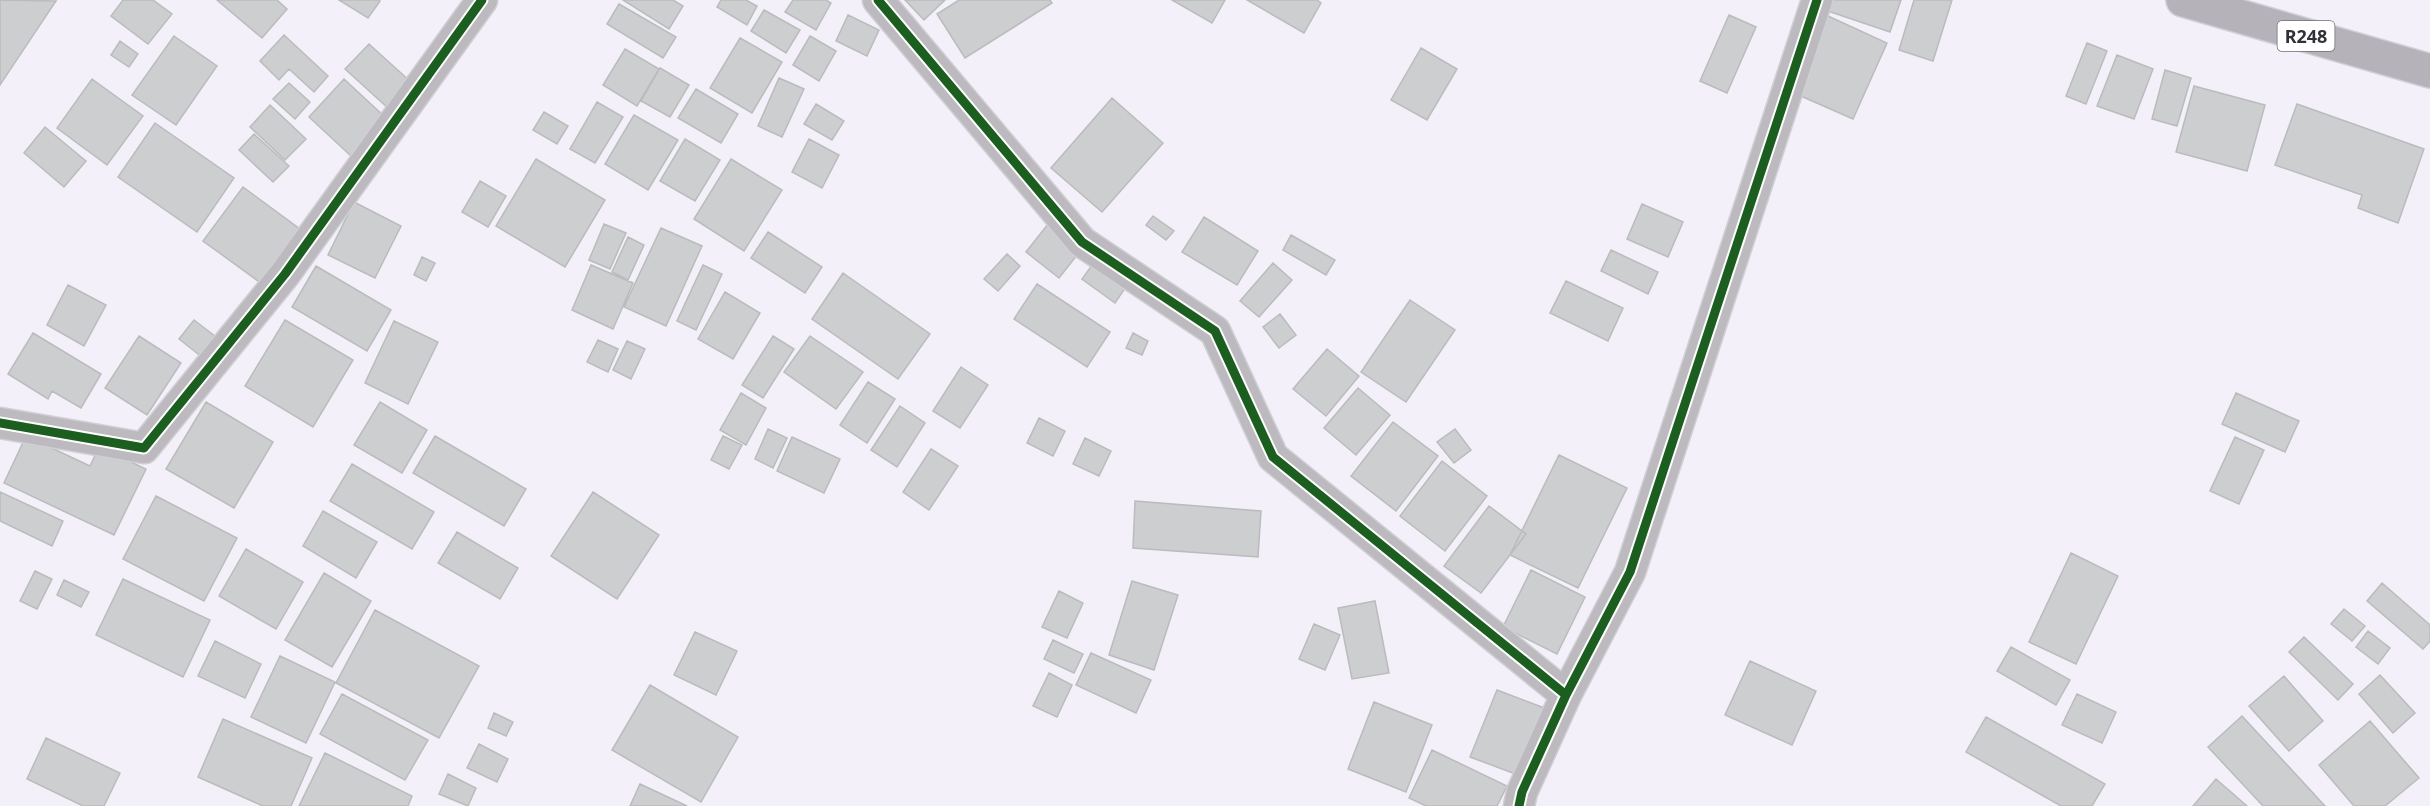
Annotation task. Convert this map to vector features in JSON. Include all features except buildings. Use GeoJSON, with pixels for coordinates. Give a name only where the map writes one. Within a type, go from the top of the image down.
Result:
{"type":"FeatureCollection","features":[{"type":"Feature","properties":{"kind":"main road","name":"R248"},"geometry":{"type":"LineString","coordinates":[[2183,0],[2430,71]]}},
{"type":"Feature","properties":{"kind":"street"},"geometry":{"type":"LineString","coordinates":[[0,423],[144,448],[285,274],[482,0]]}},
{"type":"Feature","properties":{"kind":"street"},"geometry":{"type":"LineString","coordinates":[[878,0],[1082,242],[1215,331],[1273,457],[1566,695]]}},
{"type":"Feature","properties":{"kind":"street"},"geometry":{"type":"LineString","coordinates":[[1519,806],[1522,792],[1566,695],[1630,572],[1817,0]]}},
{"type":"Feature","properties":{"kind":"cycle path"},"geometry":{"type":"LineString","coordinates":[[0,423],[144,448],[285,274],[482,0]]}},
{"type":"Feature","properties":{"kind":"cycle path"},"geometry":{"type":"LineString","coordinates":[[878,0],[1082,242],[1215,331],[1273,457],[1566,695]]}},
{"type":"Feature","properties":{"kind":"cycle path"},"geometry":{"type":"LineString","coordinates":[[1519,806],[1522,792],[1566,695],[1630,572],[1817,0]]}}]}
